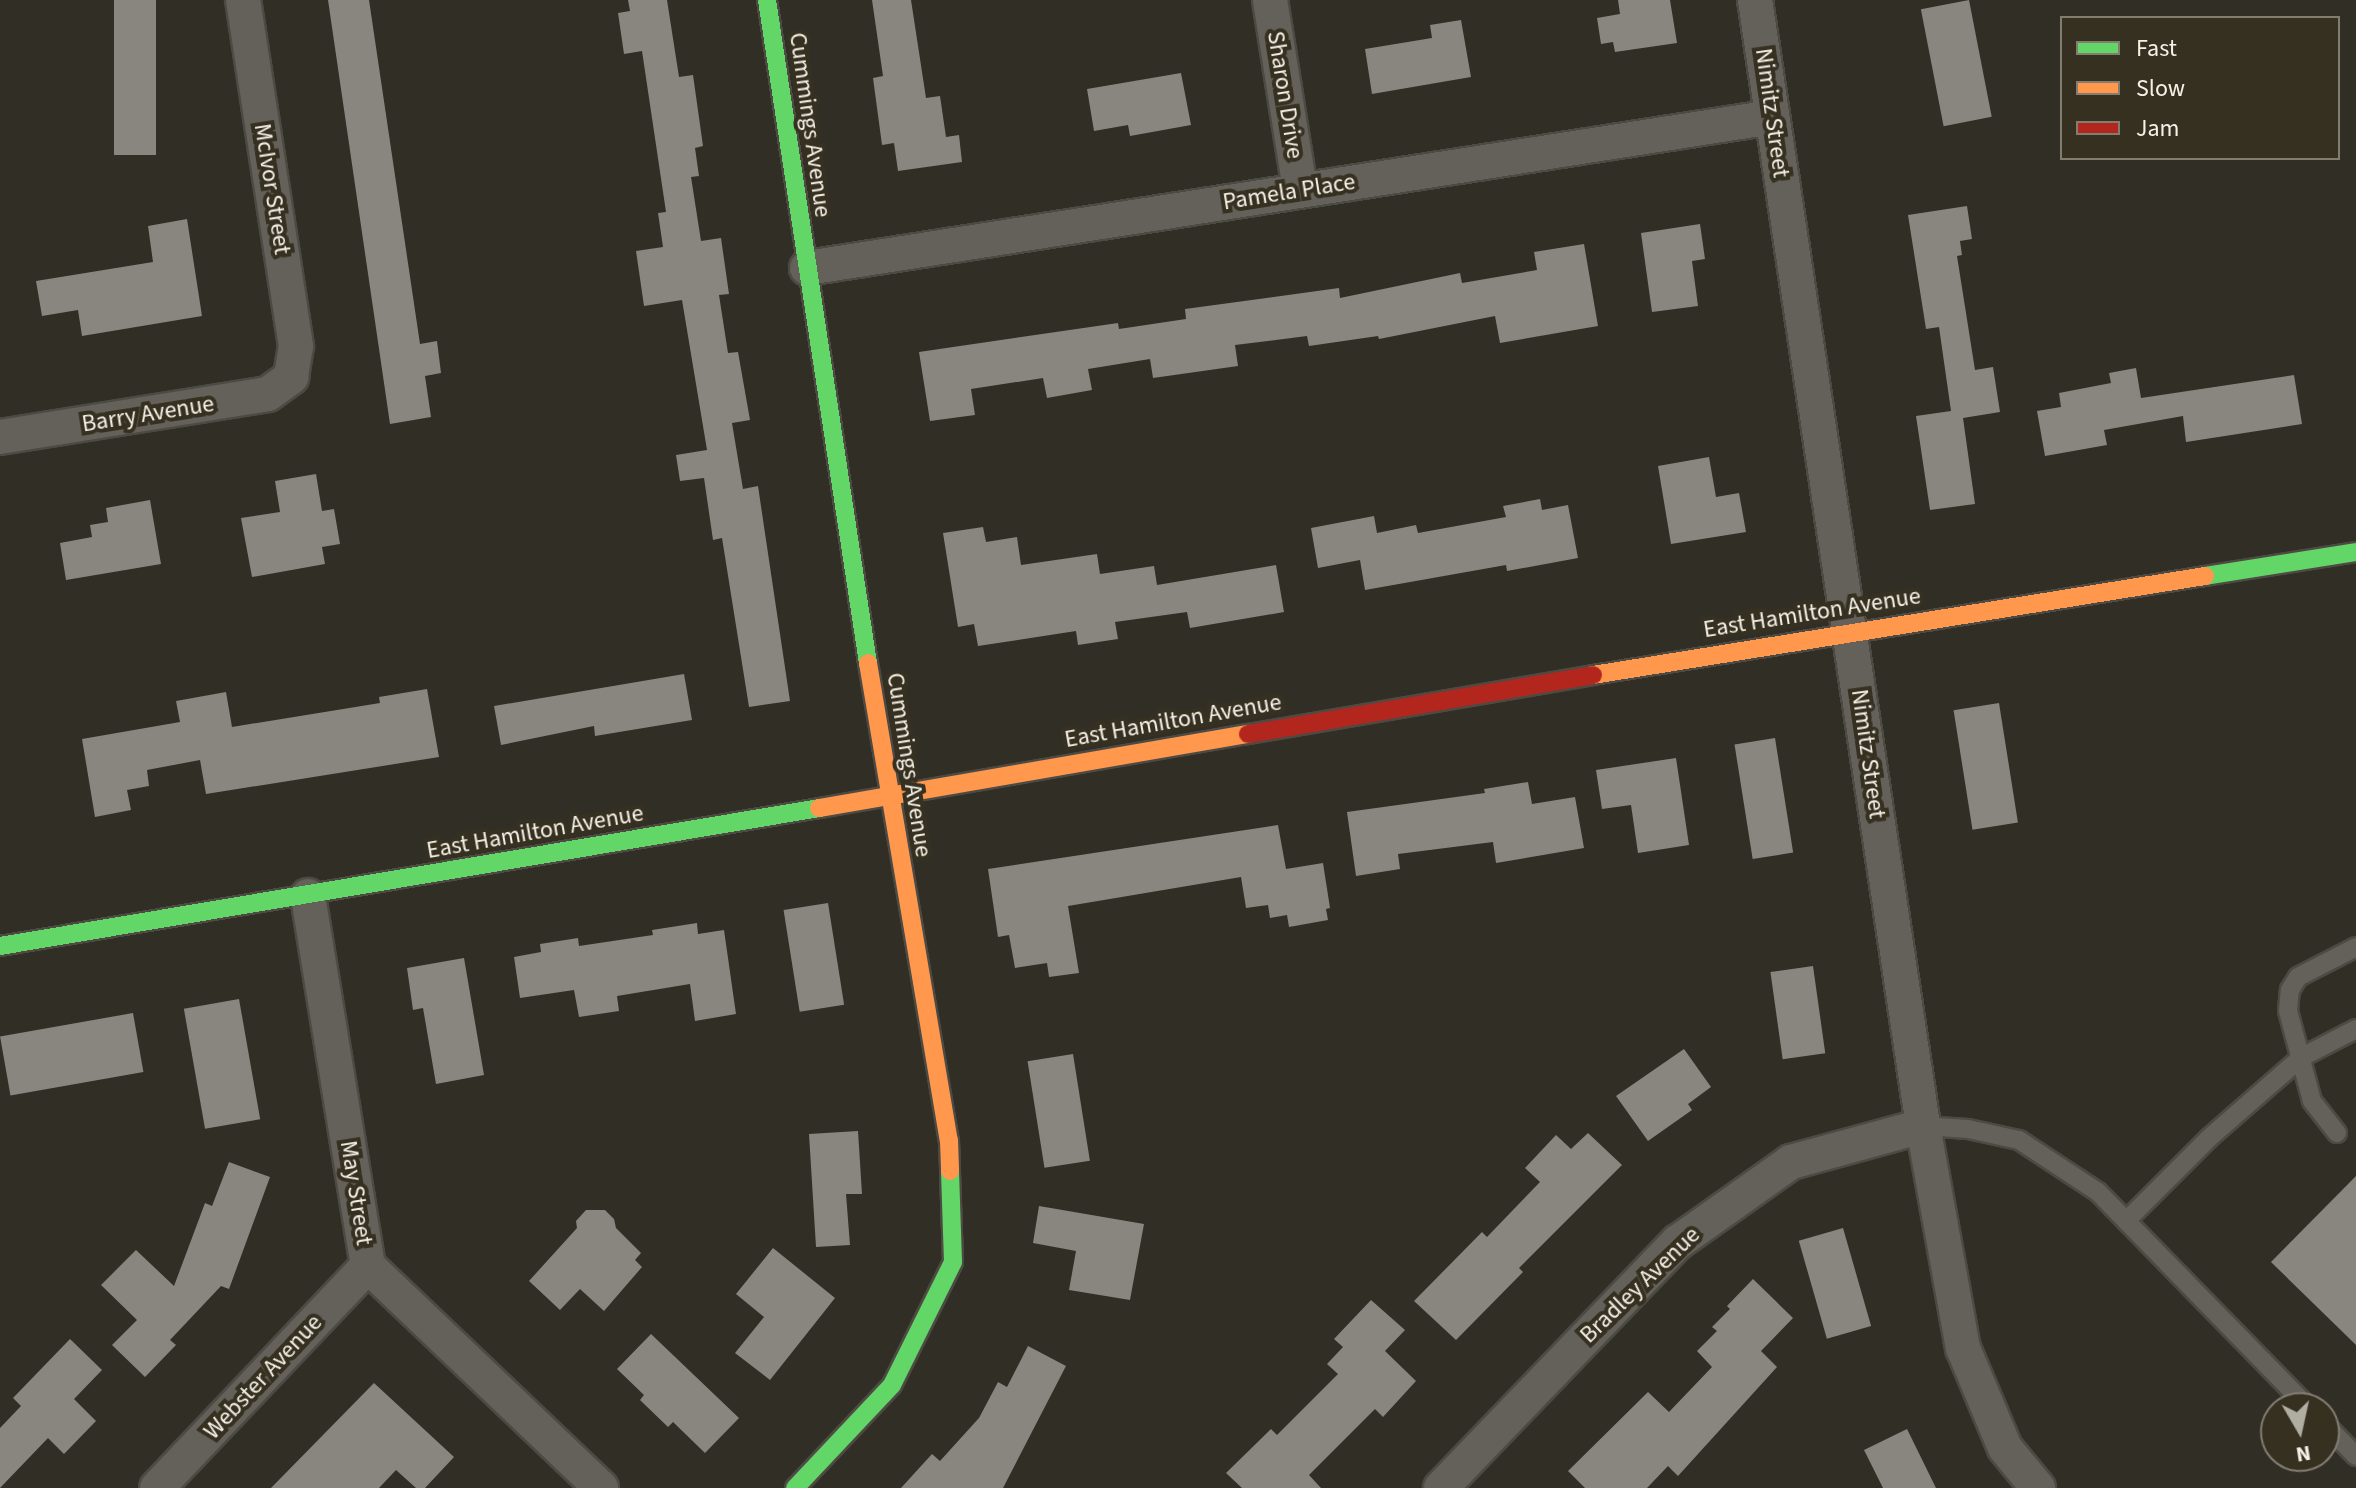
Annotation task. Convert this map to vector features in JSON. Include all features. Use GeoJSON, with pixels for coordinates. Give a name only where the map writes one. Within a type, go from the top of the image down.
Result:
{"type":"FeatureCollection","features":[{"type":"Feature","properties":{"kind":"street","name":"McIvor Street"},"geometry":{"type":"LineString","coordinates":[[243,0],[296,346],[291,377]]}},
{"type":"Feature","properties":{"kind":"street","name":"Cummings Avenue"},"geometry":{"type":"LineString","coordinates":[[767,0],[888,794],[949,1140],[953,1262],[892,1385],[795,1488]]}},
{"type":"Feature","properties":{"kind":"street","name":"Sharon Drive"},"geometry":{"type":"LineString","coordinates":[[1270,0],[1300,190]]}},
{"type":"Feature","properties":{"kind":"street","name":"Nimitz Street"},"geometry":{"type":"LineString","coordinates":[[1755,0],[1923,1126],[1963,1348],[2005,1448],[2038,1488]]}},
{"type":"Feature","properties":{"kind":"street","name":"Pamela Place"},"geometry":{"type":"LineString","coordinates":[[807,268],[1772,117]]}},
{"type":"Feature","properties":{"kind":"street","name":"Barry Avenue"},"geometry":{"type":"LineString","coordinates":[[0,437],[268,394],[291,377]]}},
{"type":"Feature","properties":{"kind":"street","name":"East Hamilton Avenue"},"geometry":{"type":"LineString","coordinates":[[0,946],[308,896],[1850,631],[2356,552]]}},
{"type":"Feature","properties":{"kind":"street","name":"May Street"},"geometry":{"type":"LineString","coordinates":[[308,896],[368,1266],[601,1488]]}},
{"type":"Feature","properties":{"kind":"street","name":"Bradley Avenue"},"geometry":{"type":"LineString","coordinates":[[1441,1488],[1678,1242],[1791,1162],[1923,1126]]}},
{"type":"Feature","properties":{"kind":"street","name":"Webster Avenue"},"geometry":{"type":"LineString","coordinates":[[157,1488],[368,1266]]}},
{"type":"Feature","properties":{"kind":"lane"},"geometry":{"type":"LineString","coordinates":[[2337,1133],[2312,1101],[2288,1011],[2290,990],[2298,977],[2356,947]]}},
{"type":"Feature","properties":{"kind":"lane"},"geometry":{"type":"LineString","coordinates":[[2126,1221],[2209,1138],[2302,1057],[2356,1029]]}},
{"type":"Feature","properties":{"kind":"lane"},"geometry":{"type":"LineString","coordinates":[[1923,1126],[1968,1129],[2019,1140],[2098,1192],[2293,1392]]}},
{"type":"Feature","properties":{"kind":"lane"},"geometry":{"type":"LineString","coordinates":[[2340,1440],[2356,1456]]}},
{"type":"Feature","properties":{"kind":"building"},"geometry":{"type":"Polygon","coordinates":[[[114,0],[156,0],[156,155],[114,155],[114,0]]]}},
{"type":"Feature","properties":{"kind":"building"},"geometry":{"type":"Polygon","coordinates":[[[328,0],[369,0],[420,344],[437,341],[441,373],[425,376],[431,417],[390,424],[328,0]]]}},
{"type":"Feature","properties":{"kind":"building"},"geometry":{"type":"Polygon","coordinates":[[[628,0],[667,0],[679,77],[693,75],[703,146],[695,148],[699,176],[691,177],[701,241],[721,238],[729,294],[719,295],[728,353],[738,352],[750,420],[732,423],[743,489],[758,486],[790,701],[749,707],[722,538],[713,540],[704,478],[680,481],[676,455],[707,450],[682,300],[644,306],[636,251],[663,247],[658,213],[666,212],[642,51],[624,54],[618,13],[630,11],[628,0]]]}},
{"type":"Feature","properties":{"kind":"building"},"geometry":{"type":"Polygon","coordinates":[[[872,0],[911,0],[926,98],[940,96],[946,137],[959,135],[962,162],[898,171],[894,143],[882,145],[873,78],[883,76],[872,0]]]}},
{"type":"Feature","properties":{"kind":"building"},"geometry":{"type":"Polygon","coordinates":[[[1618,0],[1670,0],[1677,43],[1615,52],[1613,42],[1601,44],[1597,18],[1620,14],[1618,0]]]}},
{"type":"Feature","properties":{"kind":"building"},"geometry":{"type":"Polygon","coordinates":[[[1969,0],[1992,117],[1944,126],[1921,9],[1969,0]]]}},
{"type":"Feature","properties":{"kind":"building"},"geometry":{"type":"Polygon","coordinates":[[[1461,20],[1471,77],[1372,94],[1365,49],[1432,38],[1430,25],[1461,20]]]}},
{"type":"Feature","properties":{"kind":"building"},"geometry":{"type":"Polygon","coordinates":[[[1181,73],[1191,125],[1130,136],[1128,125],[1094,131],[1087,89],[1181,73]]]}},
{"type":"Feature","properties":{"kind":"building"},"geometry":{"type":"Polygon","coordinates":[[[1967,206],[1972,239],[1960,241],[1962,255],[1957,256],[1975,370],[1993,367],[2000,412],[1963,418],[1975,504],[1930,510],[1916,416],[1951,411],[1939,327],[1926,329],[1908,215],[1967,206]]]}},
{"type":"Feature","properties":{"kind":"building"},"geometry":{"type":"Polygon","coordinates":[[[187,219],[202,316],[82,336],[78,310],[42,316],[36,281],[153,262],[148,226],[187,219]]]}},
{"type":"Feature","properties":{"kind":"building"},"geometry":{"type":"Polygon","coordinates":[[[1700,224],[1705,259],[1692,261],[1698,306],[1652,312],[1641,233],[1700,224]]]}},
{"type":"Feature","properties":{"kind":"building"},"geometry":{"type":"Polygon","coordinates":[[[1584,244],[1598,326],[1500,343],[1495,316],[1379,339],[1378,336],[1309,346],[1307,336],[1235,345],[1238,366],[1153,378],[1150,359],[1088,369],[1092,390],[1047,398],[1043,378],[971,389],[975,415],[930,421],[919,352],[1118,323],[1119,329],[1186,319],[1185,309],[1339,288],[1340,298],[1460,273],[1462,283],[1537,270],[1534,252],[1584,244]]]}},
{"type":"Feature","properties":{"kind":"building"},"geometry":{"type":"Polygon","coordinates":[[[2136,368],[2141,398],[2294,375],[2302,424],[2186,442],[2183,416],[2104,430],[2107,445],[2045,456],[2037,411],[2061,407],[2059,393],[2111,383],[2109,373],[2136,368]]]}},
{"type":"Feature","properties":{"kind":"building"},"geometry":{"type":"Polygon","coordinates":[[[1709,457],[1716,497],[1739,493],[1746,532],[1671,544],[1658,466],[1709,457]]]}},
{"type":"Feature","properties":{"kind":"building"},"geometry":{"type":"Polygon","coordinates":[[[316,474],[322,511],[334,509],[340,544],[322,547],[325,564],[252,577],[241,518],[280,512],[275,481],[316,474]]]}},
{"type":"Feature","properties":{"kind":"building"},"geometry":{"type":"Polygon","coordinates":[[[1540,499],[1542,510],[1568,505],[1578,558],[1507,571],[1506,565],[1365,590],[1360,560],[1318,568],[1311,528],[1374,516],[1377,533],[1416,525],[1418,533],[1506,517],[1503,506],[1540,499]]]}},
{"type":"Feature","properties":{"kind":"building"},"geometry":{"type":"Polygon","coordinates":[[[150,500],[161,564],[66,580],[60,543],[92,537],[90,525],[108,522],[106,508],[150,500]]]}},
{"type":"Feature","properties":{"kind":"building"},"geometry":{"type":"Polygon","coordinates":[[[983,527],[986,542],[1017,537],[1021,565],[1097,554],[1100,574],[1154,566],[1157,585],[1276,565],[1284,612],[1190,628],[1187,612],[1115,622],[1118,639],[1078,645],[1076,631],[978,646],[974,624],[958,627],[943,533],[983,527]]]}},
{"type":"Feature","properties":{"kind":"building"},"geometry":{"type":"Polygon","coordinates":[[[684,674],[692,720],[595,736],[594,726],[501,745],[494,706],[684,674]]]}},
{"type":"Feature","properties":{"kind":"building"},"geometry":{"type":"Polygon","coordinates":[[[427,689],[439,757],[206,794],[200,760],[147,770],[149,786],[127,790],[131,810],[95,817],[82,739],[180,722],[176,701],[226,692],[232,727],[380,703],[379,697],[427,689]]]}},
{"type":"Feature","properties":{"kind":"building"},"geometry":{"type":"Polygon","coordinates":[[[1999,703],[2018,823],[1972,830],[1954,710],[1999,703]]]}},
{"type":"Feature","properties":{"kind":"building"},"geometry":{"type":"Polygon","coordinates":[[[1775,738],[1793,853],[1753,859],[1735,744],[1775,738]]]}},
{"type":"Feature","properties":{"kind":"building"},"geometry":{"type":"Polygon","coordinates":[[[1676,758],[1689,845],[1638,853],[1631,805],[1602,809],[1596,770],[1676,758]]]}},
{"type":"Feature","properties":{"kind":"building"},"geometry":{"type":"Polygon","coordinates":[[[1528,782],[1532,804],[1575,797],[1584,848],[1496,863],[1493,842],[1398,854],[1400,869],[1356,876],[1347,812],[1485,793],[1484,789],[1528,782]]]}},
{"type":"Feature","properties":{"kind":"building"},"geometry":{"type":"Polygon","coordinates":[[[1278,825],[1286,869],[1323,863],[1330,908],[1326,909],[1328,920],[1289,927],[1287,915],[1270,918],[1268,905],[1246,908],[1241,877],[1068,906],[1079,973],[1049,977],[1047,963],[1015,968],[1009,935],[998,937],[988,869],[1278,825]]]}},
{"type":"Feature","properties":{"kind":"building"},"geometry":{"type":"Polygon","coordinates":[[[828,903],[844,1005],[800,1012],[784,910],[828,903]]]}},
{"type":"Feature","properties":{"kind":"building"},"geometry":{"type":"Polygon","coordinates":[[[697,923],[698,934],[724,930],[736,1014],[695,1021],[690,984],[617,996],[619,1011],[579,1017],[574,990],[520,998],[514,957],[541,952],[540,944],[578,938],[579,946],[653,935],[652,930],[697,923]]]}},
{"type":"Feature","properties":{"kind":"building"},"geometry":{"type":"Polygon","coordinates":[[[464,958],[484,1075],[436,1084],[423,1008],[413,1010],[407,968],[464,958]]]}},
{"type":"Feature","properties":{"kind":"building"},"geometry":{"type":"Polygon","coordinates":[[[1813,966],[1825,1053],[1783,1059],[1770,972],[1813,966]]]}},
{"type":"Feature","properties":{"kind":"building"},"geometry":{"type":"Polygon","coordinates":[[[239,999],[260,1119],[205,1129],[184,1009],[239,999]]]}},
{"type":"Feature","properties":{"kind":"building"},"geometry":{"type":"Polygon","coordinates":[[[133,1013],[143,1072],[10,1096],[0,1036],[133,1013]]]}},
{"type":"Feature","properties":{"kind":"building"},"geometry":{"type":"Polygon","coordinates":[[[1684,1049],[1711,1087],[1688,1104],[1692,1110],[1648,1141],[1616,1096],[1684,1049]]]}},
{"type":"Feature","properties":{"kind":"building"},"geometry":{"type":"Polygon","coordinates":[[[1073,1054],[1090,1161],[1044,1168],[1028,1061],[1073,1054]]]}},
{"type":"Feature","properties":{"kind":"building"},"geometry":{"type":"Polygon","coordinates":[[[858,1131],[862,1194],[846,1194],[850,1245],[816,1247],[809,1134],[858,1131]]]}},
{"type":"Feature","properties":{"kind":"building"},"geometry":{"type":"Polygon","coordinates":[[[1588,1133],[1622,1165],[1519,1268],[1523,1272],[1456,1340],[1414,1301],[1482,1232],[1487,1237],[1540,1182],[1525,1168],[1556,1135],[1571,1149],[1588,1133]]]}},
{"type":"Feature","properties":{"kind":"building"},"geometry":{"type":"Polygon","coordinates":[[[229,1162],[270,1177],[229,1289],[221,1286],[170,1340],[176,1345],[145,1377],[112,1345],[137,1320],[101,1285],[136,1250],[174,1286],[205,1203],[212,1206],[229,1162]]]}},
{"type":"Feature","properties":{"kind":"building"},"geometry":{"type":"Polygon","coordinates":[[[2356,1176],[2356,1345],[2271,1262],[2356,1176]]]}},
{"type":"Feature","properties":{"kind":"building"},"geometry":{"type":"Polygon","coordinates":[[[1039,1206],[1144,1224],[1130,1300],[1069,1290],[1076,1251],[1033,1243],[1039,1206]]]}},
{"type":"Feature","properties":{"kind":"building"},"geometry":{"type":"Polygon","coordinates":[[[586,1210],[605,1210],[614,1219],[616,1228],[641,1253],[635,1260],[642,1267],[604,1311],[580,1289],[560,1310],[529,1281],[577,1228],[576,1221],[586,1210]]]}},
{"type":"Feature","properties":{"kind":"building"},"geometry":{"type":"Polygon","coordinates":[[[1843,1228],[1871,1326],[1827,1339],[1799,1241],[1843,1228]]]}},
{"type":"Feature","properties":{"kind":"building"},"geometry":{"type":"Polygon","coordinates":[[[773,1248],[835,1298],[770,1380],[735,1353],[764,1317],[736,1294],[773,1248]]]}},
{"type":"Feature","properties":{"kind":"building"},"geometry":{"type":"Polygon","coordinates":[[[1753,1279],[1793,1318],[1761,1351],[1777,1367],[1678,1476],[1668,1466],[1647,1488],[1585,1488],[1568,1471],[1648,1392],[1669,1412],[1712,1367],[1697,1351],[1717,1331],[1712,1327],[1730,1309],[1727,1306],[1753,1279]]]}},
{"type":"Feature","properties":{"kind":"building"},"geometry":{"type":"Polygon","coordinates":[[[1371,1300],[1405,1330],[1385,1351],[1416,1381],[1383,1417],[1375,1409],[1309,1475],[1321,1488],[1242,1488],[1226,1473],[1271,1429],[1277,1435],[1338,1374],[1327,1364],[1343,1347],[1334,1339],[1371,1300]]]}},
{"type":"Feature","properties":{"kind":"building"},"geometry":{"type":"Polygon","coordinates":[[[651,1334],[739,1418],[705,1453],[673,1422],[668,1427],[640,1400],[644,1395],[617,1369],[651,1334]]]}},
{"type":"Feature","properties":{"kind":"building"},"geometry":{"type":"Polygon","coordinates":[[[70,1339],[102,1370],[74,1399],[96,1421],[64,1454],[48,1438],[0,1488],[0,1428],[21,1406],[13,1398],[70,1339]]]}},
{"type":"Feature","properties":{"kind":"building"},"geometry":{"type":"Polygon","coordinates":[[[1028,1346],[1066,1366],[1003,1488],[901,1488],[932,1454],[940,1461],[979,1418],[998,1382],[1007,1387],[1028,1346]]]}},
{"type":"Feature","properties":{"kind":"building"},"geometry":{"type":"Polygon","coordinates":[[[374,1383],[454,1457],[425,1488],[416,1488],[396,1470],[379,1488],[271,1488],[374,1383]]]}},
{"type":"Feature","properties":{"kind":"building"},"geometry":{"type":"Polygon","coordinates":[[[1907,1429],[1936,1488],[1883,1488],[1864,1450],[1907,1429]]]}},
{"type":"Feature","properties":{"kind":"traffic: fast"},"geometry":{"type":"LineString","coordinates":[[767,0],[868,663]]}},
{"type":"Feature","properties":{"kind":"traffic: fast"},"geometry":{"type":"LineString","coordinates":[[2205,576],[2356,552]]}},
{"type":"Feature","properties":{"kind":"traffic: fast"},"geometry":{"type":"LineString","coordinates":[[0,946],[819,808]]}},
{"type":"Feature","properties":{"kind":"traffic: fast"},"geometry":{"type":"LineString","coordinates":[[795,1488],[892,1385],[953,1262],[950,1171]]}},
{"type":"Feature","properties":{"kind":"traffic: slow"},"geometry":{"type":"LineString","coordinates":[[1593,675],[2205,576]]}},
{"type":"Feature","properties":{"kind":"traffic: slow"},"geometry":{"type":"LineString","coordinates":[[868,663],[949,1140],[950,1171]]}},
{"type":"Feature","properties":{"kind":"traffic: slow"},"geometry":{"type":"LineString","coordinates":[[819,808],[1248,734]]}},
{"type":"Feature","properties":{"kind":"traffic: jam"},"geometry":{"type":"LineString","coordinates":[[1248,734],[1593,675]]}}]}
